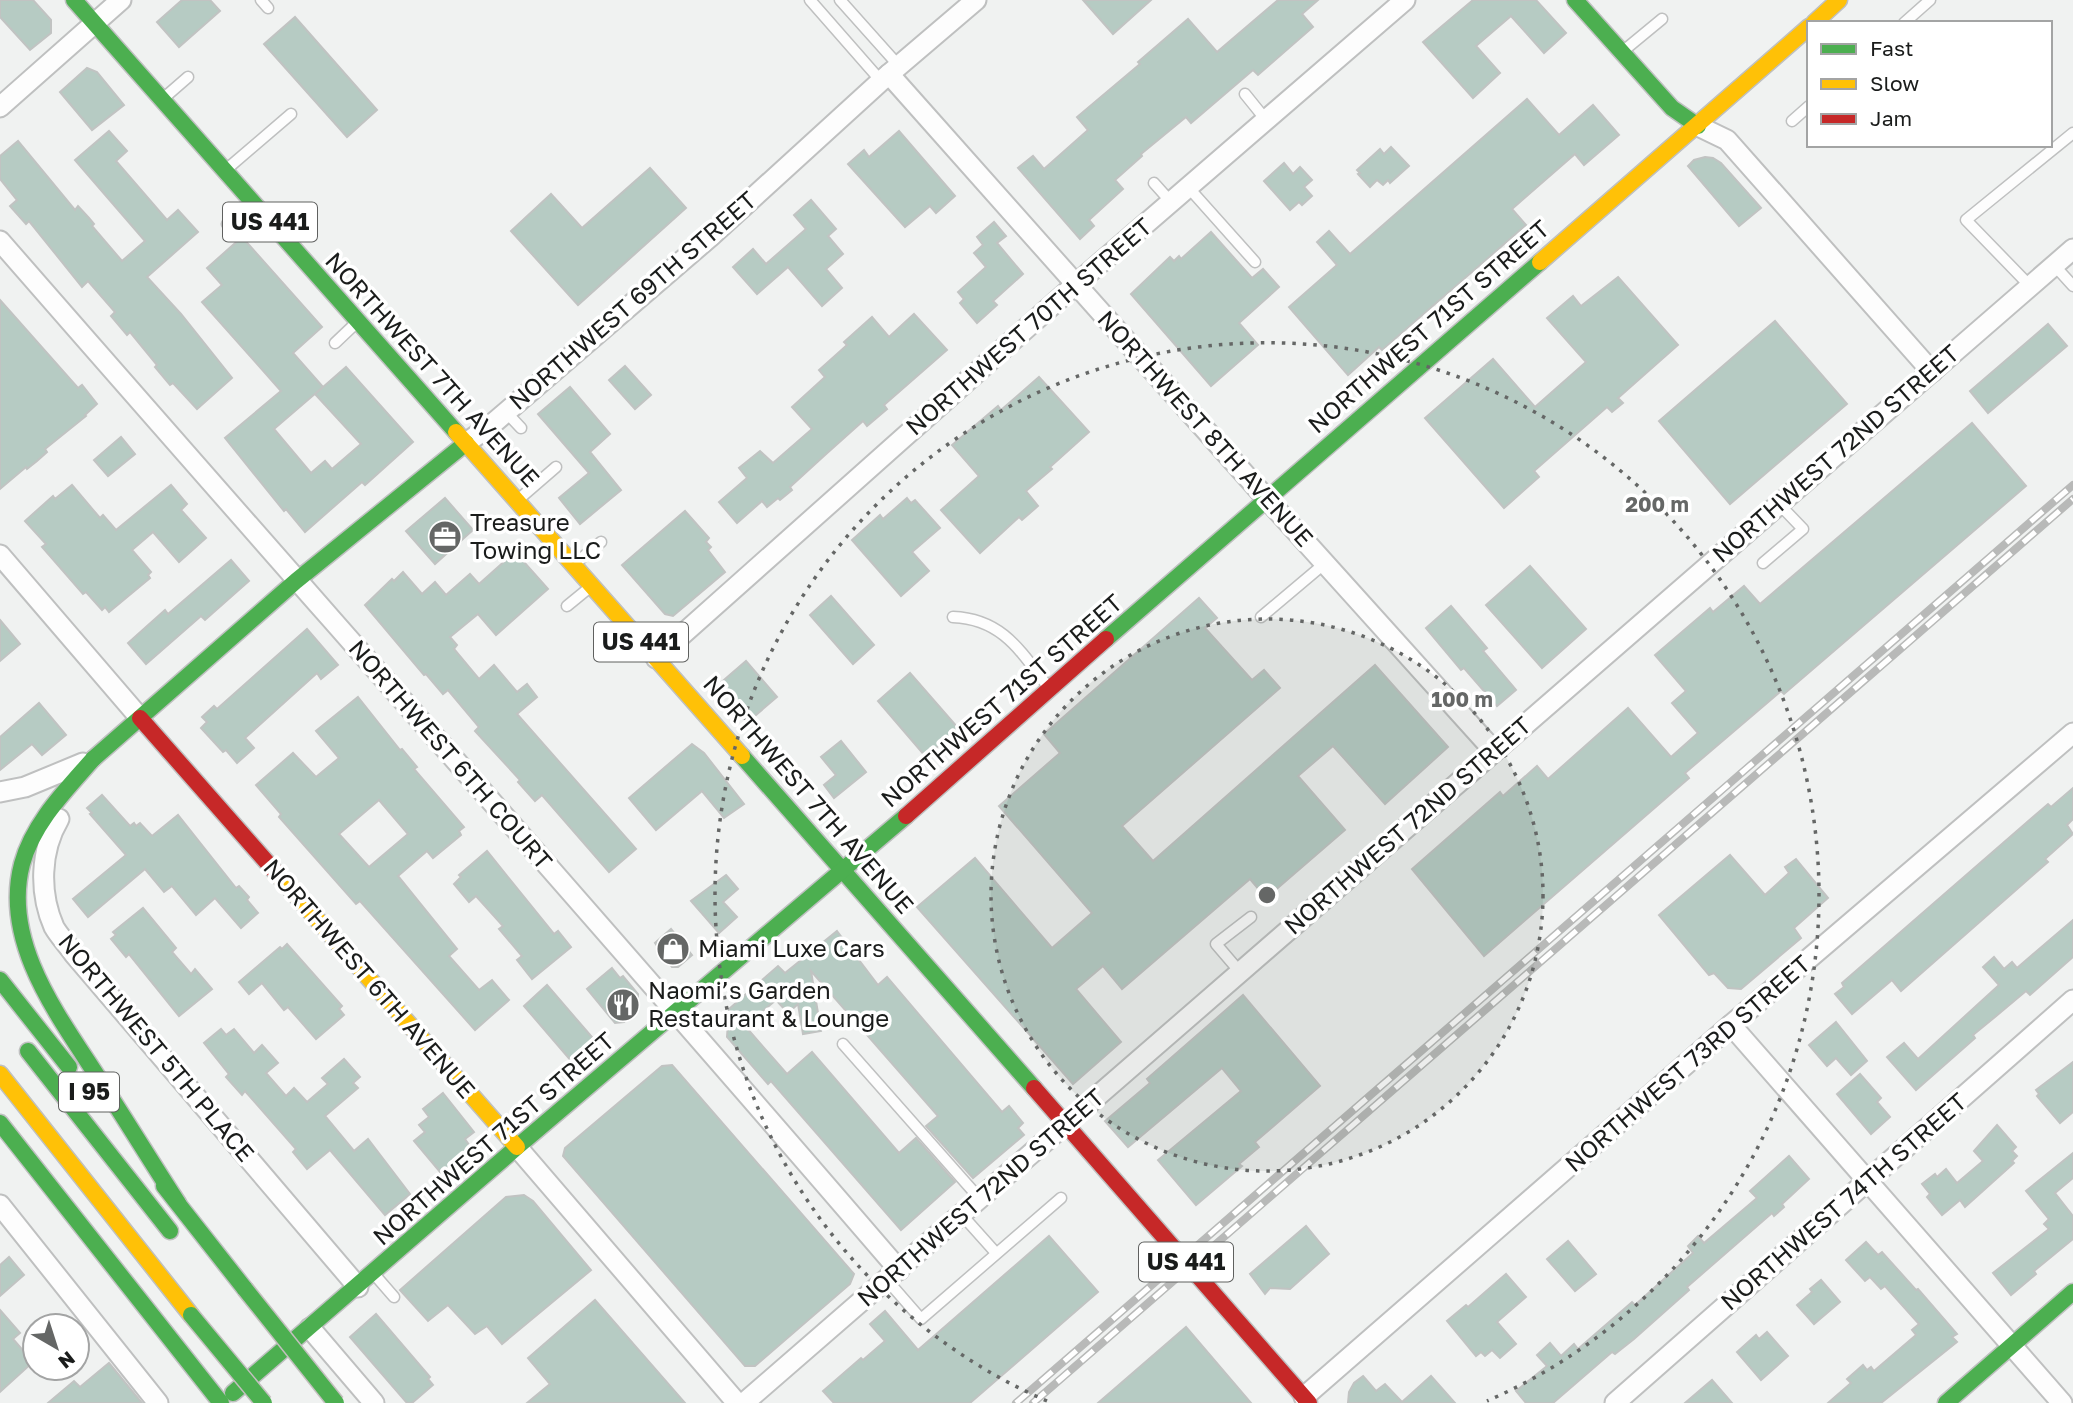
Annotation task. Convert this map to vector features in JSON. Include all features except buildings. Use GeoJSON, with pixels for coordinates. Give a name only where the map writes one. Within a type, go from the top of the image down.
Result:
{"type":"FeatureCollection","features":[{"type":"Feature","properties":{"kind":"main road","name":"NORTHWEST 7TH AVENUE"},"geometry":{"type":"LineString","coordinates":[[74,0],[844,871],[1307,1400]]}},
{"type":"Feature","properties":{"kind":"main road"},"geometry":{"type":"LineString","coordinates":[[1575,0],[1672,108],[1698,126]]}},
{"type":"Feature","properties":{"kind":"main road"},"geometry":{"type":"LineString","coordinates":[[1816,21],[1839,0]]}},
{"type":"Feature","properties":{"kind":"main road","name":"NORTHWEST 71ST STREET"},"geometry":{"type":"LineString","coordinates":[[221,1403],[517,1147],[844,871],[1266,498],[1799,42],[1807,30]]}},
{"type":"Feature","properties":{"kind":"main road","name":"NORTHWEST 69TH STREET"},"geometry":{"type":"LineString","coordinates":[[178,1203],[53,1007],[32,966],[21,930],[17,901],[21,866],[33,835],[49,810],[93,759],[296,581],[466,443]]}},
{"type":"Feature","properties":{"kind":"main road","name":"NORTHWEST 6TH AVENUE"},"geometry":{"type":"LineString","coordinates":[[140,718],[517,1147]]}},
{"type":"Feature","properties":{"kind":"main road","name":"I 95"},"geometry":{"type":"LineString","coordinates":[[0,980],[336,1403]]}},
{"type":"Feature","properties":{"kind":"main road"},"geometry":{"type":"LineString","coordinates":[[17,1036],[177,1240]]}},
{"type":"Feature","properties":{"kind":"main road"},"geometry":{"type":"LineString","coordinates":[[0,1074],[264,1403]]}},
{"type":"Feature","properties":{"kind":"main road"},"geometry":{"type":"LineString","coordinates":[[0,1123],[221,1403]]}},
{"type":"Feature","properties":{"kind":"main road"},"geometry":{"type":"LineString","coordinates":[[0,1146],[65,1206]]}},
{"type":"Feature","properties":{"kind":"main road"},"geometry":{"type":"LineString","coordinates":[[1946,1403],[2073,1292]]}},
{"type":"Feature","properties":{"kind":"main road"},"geometry":{"type":"LineString","coordinates":[[263,1348],[281,1370]]}},
{"type":"Feature","properties":{"kind":"street"},"geometry":{"type":"LineString","coordinates":[[0,107],[121,0]]}},
{"type":"Feature","properties":{"kind":"street","name":"NORTHWEST 69TH STREET"},"geometry":{"type":"LineString","coordinates":[[466,443],[506,412],[710,236],[976,0]]}},
{"type":"Feature","properties":{"kind":"street","name":"NORTHWEST 70TH STREET"},"geometry":{"type":"LineString","coordinates":[[656,658],[1076,284],[1405,0]]}},
{"type":"Feature","properties":{"kind":"street","name":"NORTHWEST 8TH AVENUE"},"geometry":{"type":"LineString","coordinates":[[890,74],[1493,751]]}},
{"type":"Feature","properties":{"kind":"street"},"geometry":{"type":"LineString","coordinates":[[1698,126],[1727,139],[1932,372]]}},
{"type":"Feature","properties":{"kind":"street","name":"NORTHWEST 6TH COURT"},"geometry":{"type":"LineString","coordinates":[[0,241],[677,1012],[893,1275]]}},
{"type":"Feature","properties":{"kind":"street","name":"NORTHWEST 72ND STREET"},"geometry":{"type":"LineString","coordinates":[[744,1403],[2073,249]]}},
{"type":"Feature","properties":{"kind":"street","name":"NORTHWEST 6TH AVENUE"},"geometry":{"type":"LineString","coordinates":[[0,555],[140,718]]}},
{"type":"Feature","properties":{"kind":"street","name":"NORTHWEST 73RD STREET"},"geometry":{"type":"LineString","coordinates":[[1307,1400],[1731,1025],[2073,733]]}},
{"type":"Feature","properties":{"kind":"street"},"geometry":{"type":"LineString","coordinates":[[0,792],[25,788],[93,759]]}},
{"type":"Feature","properties":{"kind":"street","name":"NORTHWEST 5TH PLACE"},"geometry":{"type":"LineString","coordinates":[[93,759],[54,827],[44,860],[45,896],[55,928],[74,954],[358,1287]]}},
{"type":"Feature","properties":{"kind":"street","name":"NORTHWEST 74TH STREET"},"geometry":{"type":"LineString","coordinates":[[1615,1403],[2073,1000]]}},
{"type":"Feature","properties":{"kind":"street"},"geometry":{"type":"LineString","coordinates":[[1731,1025],[2062,1403]]}},
{"type":"Feature","properties":{"kind":"street","name":"NORTHWEST 6TH AVENUE"},"geometry":{"type":"LineString","coordinates":[[517,1147],[737,1403]]}},
{"type":"Feature","properties":{"kind":"street"},"geometry":{"type":"LineString","coordinates":[[0,1205],[158,1403]]}},
{"type":"Feature","properties":{"kind":"street"},"geometry":{"type":"LineString","coordinates":[[310,1328],[374,1403]]}},
{"type":"Feature","properties":{"kind":"lane"},"geometry":{"type":"LineString","coordinates":[[810,0],[890,74]]}},
{"type":"Feature","properties":{"kind":"lane"},"geometry":{"type":"LineString","coordinates":[[840,0],[890,74]]}},
{"type":"Feature","properties":{"kind":"lane"},"geometry":{"type":"LineString","coordinates":[[1906,21],[1930,0]]}},
{"type":"Feature","properties":{"kind":"lane"},"geometry":{"type":"LineString","coordinates":[[1622,53],[1662,19]]}},
{"type":"Feature","properties":{"kind":"lane"},"geometry":{"type":"LineString","coordinates":[[162,99],[188,77]]}},
{"type":"Feature","properties":{"kind":"lane"},"geometry":{"type":"LineString","coordinates":[[1245,94],[1266,120]]}},
{"type":"Feature","properties":{"kind":"lane"},"geometry":{"type":"LineString","coordinates":[[1792,121],[1807,108]]}},
{"type":"Feature","properties":{"kind":"lane"},"geometry":{"type":"LineString","coordinates":[[224,171],[291,114]]}},
{"type":"Feature","properties":{"kind":"lane"},"geometry":{"type":"LineString","coordinates":[[2030,286],[1966,220],[2073,133]]}},
{"type":"Feature","properties":{"kind":"lane"},"geometry":{"type":"LineString","coordinates":[[1154,183],[1171,202]]}},
{"type":"Feature","properties":{"kind":"lane"},"geometry":{"type":"LineString","coordinates":[[1188,187],[1255,262]]}},
{"type":"Feature","properties":{"kind":"lane"},"geometry":{"type":"LineString","coordinates":[[227,224],[252,202]]}},
{"type":"Feature","properties":{"kind":"lane"},"geometry":{"type":"LineString","coordinates":[[2054,265],[2073,286]]}},
{"type":"Feature","properties":{"kind":"lane"},"geometry":{"type":"LineString","coordinates":[[335,343],[358,321]]}},
{"type":"Feature","properties":{"kind":"lane"},"geometry":{"type":"LineString","coordinates":[[506,412],[521,428]]}},
{"type":"Feature","properties":{"kind":"lane"},"geometry":{"type":"LineString","coordinates":[[517,501],[556,467]]}},
{"type":"Feature","properties":{"kind":"lane"},"geometry":{"type":"LineString","coordinates":[[1763,564],[1803,529],[1779,504]]}},
{"type":"Feature","properties":{"kind":"lane"},"geometry":{"type":"LineString","coordinates":[[574,565],[601,542]]}},
{"type":"Feature","properties":{"kind":"lane"},"geometry":{"type":"LineString","coordinates":[[1261,617],[1324,564]]}},
{"type":"Feature","properties":{"kind":"lane"},"geometry":{"type":"LineString","coordinates":[[567,606],[592,585]]}},
{"type":"Feature","properties":{"kind":"lane"},"geometry":{"type":"LineString","coordinates":[[953,617],[973,618],[1007,636],[1050,689]]}},
{"type":"Feature","properties":{"kind":"lane"},"geometry":{"type":"LineString","coordinates":[[1240,972],[1216,944],[1251,917]]}},
{"type":"Feature","properties":{"kind":"lane"},"geometry":{"type":"LineString","coordinates":[[843,1044],[980,1199]]}},
{"type":"Feature","properties":{"kind":"lane"},"geometry":{"type":"LineString","coordinates":[[893,1275],[920,1319],[1061,1198]]}},
{"type":"Feature","properties":{"kind":"lane"},"geometry":{"type":"LineString","coordinates":[[962,1215],[996,1253]]}},
{"type":"Feature","properties":{"kind":"lane"},"geometry":{"type":"LineString","coordinates":[[374,1273],[394,1297]]}},
{"type":"Feature","properties":{"kind":"railway"},"geometry":{"type":"LineString","coordinates":[[1016,1403],[2073,485]]}},
{"type":"Feature","properties":{"kind":"railway"},"geometry":{"type":"LineString","coordinates":[[1033,1403],[2073,499]]}},
{"type":"Feature","properties":{"kind":"traffic: fast"},"geometry":{"type":"LineString","coordinates":[[74,0],[456,432]]}},
{"type":"Feature","properties":{"kind":"traffic: fast"},"geometry":{"type":"LineString","coordinates":[[1575,0],[1672,108],[1698,126]]}},
{"type":"Feature","properties":{"kind":"traffic: fast"},"geometry":{"type":"LineString","coordinates":[[1106,639],[1540,262]]}},
{"type":"Feature","properties":{"kind":"traffic: fast"},"geometry":{"type":"LineString","coordinates":[[93,759],[296,581],[466,443]]}},
{"type":"Feature","properties":{"kind":"traffic: fast"},"geometry":{"type":"LineString","coordinates":[[742,756],[1034,1088]]}},
{"type":"Feature","properties":{"kind":"traffic: fast"},"geometry":{"type":"LineString","coordinates":[[93,759],[42,821],[27,849],[18,894],[20,923],[27,952],[53,1006],[178,1203]]}},
{"type":"Feature","properties":{"kind":"traffic: fast"},"geometry":{"type":"LineString","coordinates":[[233,1393],[906,816]]}},
{"type":"Feature","properties":{"kind":"traffic: fast"},"geometry":{"type":"LineString","coordinates":[[0,980],[69,1067]]}},
{"type":"Feature","properties":{"kind":"traffic: fast"},"geometry":{"type":"LineString","coordinates":[[28,1051],[170,1231]]}},
{"type":"Feature","properties":{"kind":"traffic: fast"},"geometry":{"type":"LineString","coordinates":[[0,1123],[221,1403]]}},
{"type":"Feature","properties":{"kind":"traffic: fast"},"geometry":{"type":"LineString","coordinates":[[164,1186],[245,1289]]}},
{"type":"Feature","properties":{"kind":"traffic: fast"},"geometry":{"type":"LineString","coordinates":[[245,1289],[336,1403]]}},
{"type":"Feature","properties":{"kind":"traffic: fast"},"geometry":{"type":"LineString","coordinates":[[1946,1403],[2073,1292]]}},
{"type":"Feature","properties":{"kind":"traffic: fast"},"geometry":{"type":"LineString","coordinates":[[191,1315],[264,1403]]}},
{"type":"Feature","properties":{"kind":"traffic: slow"},"geometry":{"type":"LineString","coordinates":[[1816,21],[1839,0]]}},
{"type":"Feature","properties":{"kind":"traffic: slow"},"geometry":{"type":"LineString","coordinates":[[1540,262],[1807,29]]}},
{"type":"Feature","properties":{"kind":"traffic: slow"},"geometry":{"type":"LineString","coordinates":[[456,432],[742,756]]}},
{"type":"Feature","properties":{"kind":"traffic: slow"},"geometry":{"type":"LineString","coordinates":[[279,876],[517,1147]]}},
{"type":"Feature","properties":{"kind":"traffic: slow"},"geometry":{"type":"LineString","coordinates":[[0,1074],[191,1315]]}},
{"type":"Feature","properties":{"kind":"traffic: jam"},"geometry":{"type":"LineString","coordinates":[[906,816],[1106,639]]}},
{"type":"Feature","properties":{"kind":"traffic: jam"},"geometry":{"type":"LineString","coordinates":[[140,718],[279,876]]}},
{"type":"Feature","properties":{"kind":"traffic: jam"},"geometry":{"type":"LineString","coordinates":[[1034,1088],[1309,1403]]}},
{"type":"Feature","properties":{"kind":"place","name":"Treasure Towing LLC"},"geometry":{"type":"Point","coordinates":[445,537]}},
{"type":"Feature","properties":{"kind":"place","name":"Miami Luxe Cars"},"geometry":{"type":"Point","coordinates":[673,949]}},
{"type":"Feature","properties":{"kind":"place","name":"Naomi’s Garden Restaurant & Lounge"},"geometry":{"type":"Point","coordinates":[623,1005]}}]}
